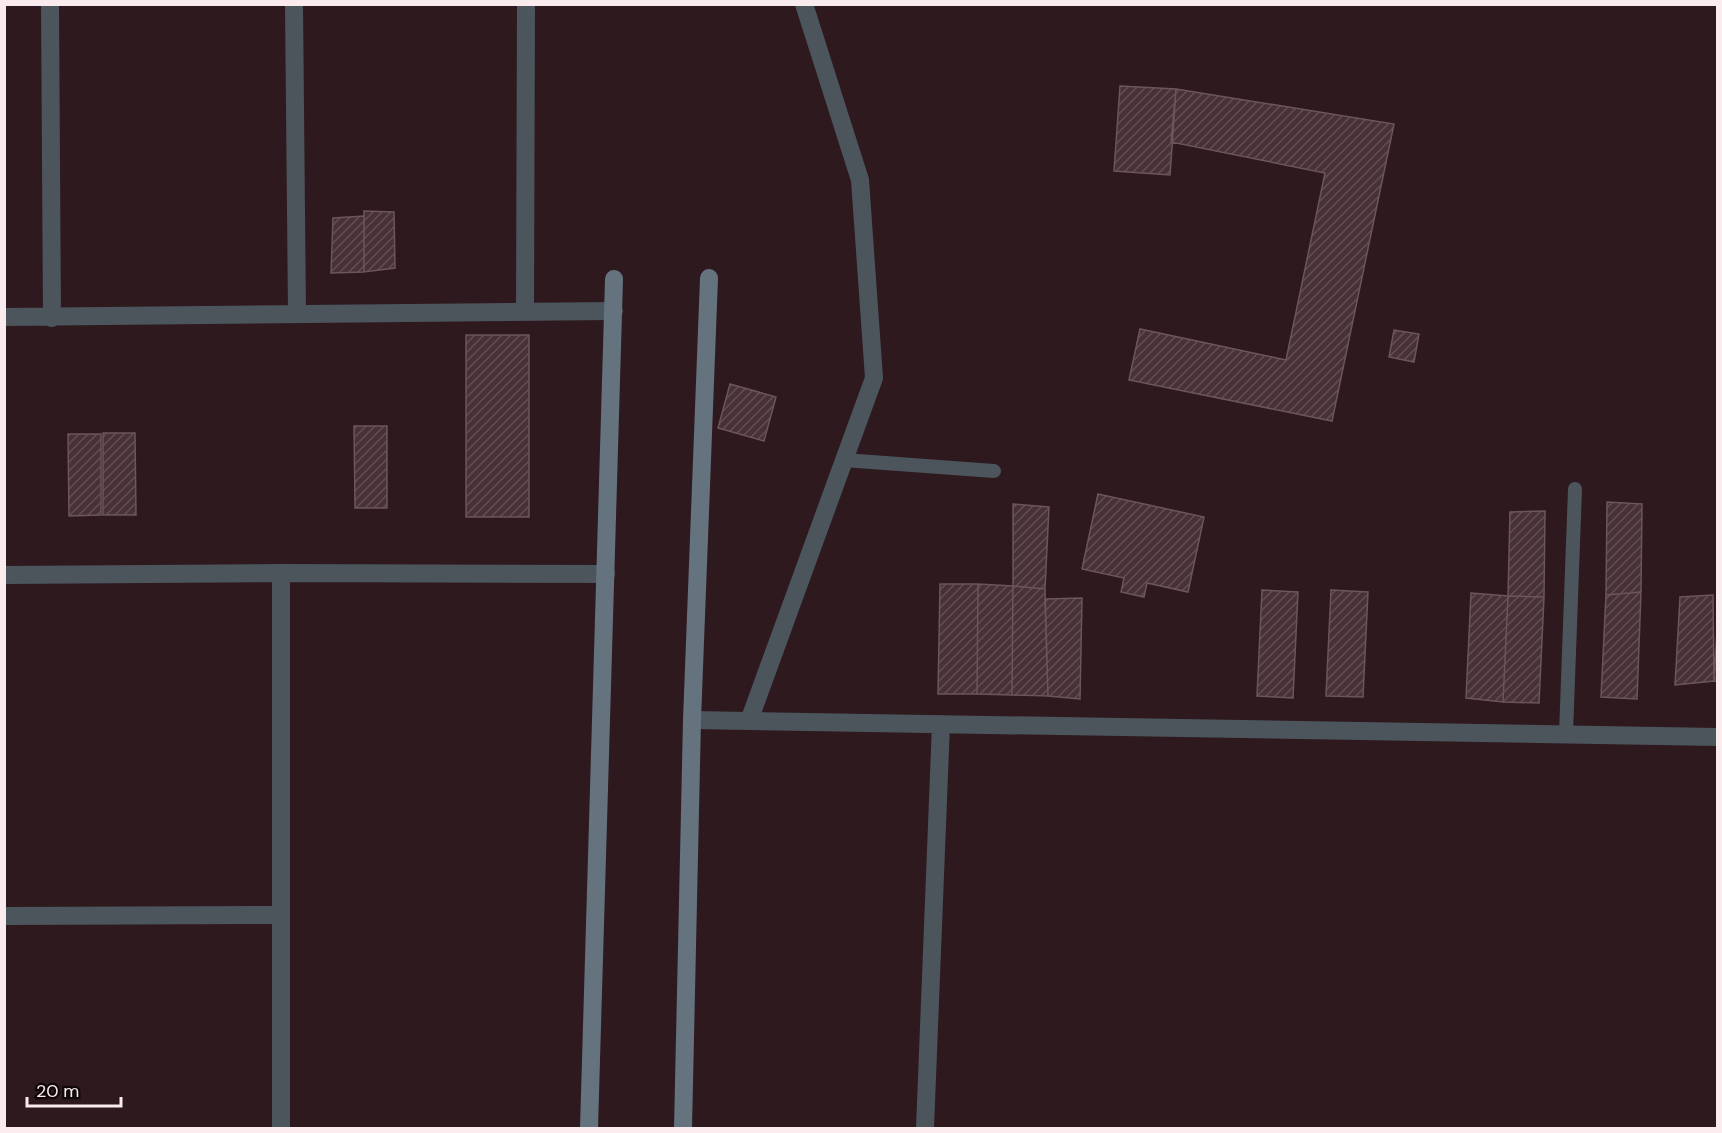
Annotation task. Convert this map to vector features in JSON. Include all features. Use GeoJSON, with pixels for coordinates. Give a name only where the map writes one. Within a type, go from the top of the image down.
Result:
{"type":"FeatureCollection","features":[{"type":"Feature","properties":{"kind":"street"},"geometry":{"type":"LineString","coordinates":[[50,4],[52,318]]}},
{"type":"Feature","properties":{"kind":"street"},"geometry":{"type":"LineString","coordinates":[[294,4],[297,314]]}},
{"type":"Feature","properties":{"kind":"street"},"geometry":{"type":"LineString","coordinates":[[525,312],[526,4]]}},
{"type":"Feature","properties":{"kind":"street"},"geometry":{"type":"LineString","coordinates":[[749,721],[874,378],[861,180],[804,4]]}},
{"type":"Feature","properties":{"kind":"street"},"geometry":{"type":"LineString","coordinates":[[683,1128],[692,720],[709,278]]}},
{"type":"Feature","properties":{"kind":"street"},"geometry":{"type":"LineString","coordinates":[[589,1128],[614,279]]}},
{"type":"Feature","properties":{"kind":"street"},"geometry":{"type":"LineString","coordinates":[[4,318],[614,311]]}},
{"type":"Feature","properties":{"kind":"street"},"geometry":{"type":"LineString","coordinates":[[281,573],[281,1128]]}},
{"type":"Feature","properties":{"kind":"street"},"geometry":{"type":"LineString","coordinates":[[4,575],[606,574]]}},
{"type":"Feature","properties":{"kind":"street"},"geometry":{"type":"LineString","coordinates":[[692,720],[1718,737]]}},
{"type":"Feature","properties":{"kind":"street"},"geometry":{"type":"LineString","coordinates":[[926,1128],[941,724]]}},
{"type":"Feature","properties":{"kind":"street"},"geometry":{"type":"LineString","coordinates":[[4,916],[281,915]]}},
{"type":"Feature","properties":{"kind":"lane"},"geometry":{"type":"LineString","coordinates":[[844,460],[994,471]]}},
{"type":"Feature","properties":{"kind":"lane"},"geometry":{"type":"LineString","coordinates":[[1566,734],[1575,489]]}},
{"type":"Feature","properties":{"kind":"building"},"geometry":{"type":"Polygon","coordinates":[[[1120,86],[1176,89],[1170,175],[1114,171],[1120,86]]]}},
{"type":"Feature","properties":{"kind":"building"},"geometry":{"type":"Polygon","coordinates":[[[1176,89],[1394,124],[1332,421],[1129,380],[1140,329],[1286,360],[1325,173],[1171,142],[1176,89]]]}},
{"type":"Feature","properties":{"kind":"building"},"geometry":{"type":"Polygon","coordinates":[[[364,211],[394,212],[395,268],[364,272],[364,211]]]}},
{"type":"Feature","properties":{"kind":"building"},"geometry":{"type":"Polygon","coordinates":[[[364,216],[364,272],[331,273],[333,218],[364,216]]]}},
{"type":"Feature","properties":{"kind":"building"},"geometry":{"type":"Polygon","coordinates":[[[1394,330],[1419,334],[1414,362],[1389,357],[1394,330]]]}},
{"type":"Feature","properties":{"kind":"building"},"geometry":{"type":"Polygon","coordinates":[[[466,335],[529,335],[529,517],[466,517],[466,335]]]}},
{"type":"Feature","properties":{"kind":"building"},"geometry":{"type":"Polygon","coordinates":[[[730,384],[776,397],[764,441],[718,428],[730,384]]]}},
{"type":"Feature","properties":{"kind":"building"},"geometry":{"type":"Polygon","coordinates":[[[354,426],[387,426],[387,508],[355,508],[354,426]]]}},
{"type":"Feature","properties":{"kind":"building"},"geometry":{"type":"Polygon","coordinates":[[[103,433],[135,433],[136,515],[103,515],[103,433]]]}},
{"type":"Feature","properties":{"kind":"building"},"geometry":{"type":"Polygon","coordinates":[[[68,434],[101,434],[101,515],[69,516],[68,434]]]}},
{"type":"Feature","properties":{"kind":"building"},"geometry":{"type":"Polygon","coordinates":[[[1098,494],[1204,517],[1188,592],[1147,583],[1144,597],[1121,592],[1124,578],[1082,569],[1098,494]]]}},
{"type":"Feature","properties":{"kind":"building"},"geometry":{"type":"Polygon","coordinates":[[[1607,502],[1642,504],[1641,592],[1606,595],[1607,502]]]}},
{"type":"Feature","properties":{"kind":"building"},"geometry":{"type":"Polygon","coordinates":[[[1013,504],[1049,507],[1045,589],[1013,586],[1013,504]]]}},
{"type":"Feature","properties":{"kind":"building"},"geometry":{"type":"Polygon","coordinates":[[[1545,511],[1544,597],[1508,596],[1510,512],[1545,511]]]}},
{"type":"Feature","properties":{"kind":"building"},"geometry":{"type":"Polygon","coordinates":[[[940,584],[978,584],[977,694],[938,694],[940,584]]]}},
{"type":"Feature","properties":{"kind":"building"},"geometry":{"type":"Polygon","coordinates":[[[978,584],[1013,586],[1012,695],[977,694],[978,584]]]}},
{"type":"Feature","properties":{"kind":"building"},"geometry":{"type":"Polygon","coordinates":[[[1013,586],[1045,589],[1048,696],[1012,695],[1013,586]]]}},
{"type":"Feature","properties":{"kind":"building"},"geometry":{"type":"Polygon","coordinates":[[[1262,590],[1298,592],[1293,698],[1257,696],[1262,590]]]}},
{"type":"Feature","properties":{"kind":"building"},"geometry":{"type":"Polygon","coordinates":[[[1331,590],[1368,592],[1363,697],[1326,696],[1331,590]]]}},
{"type":"Feature","properties":{"kind":"building"},"geometry":{"type":"Polygon","coordinates":[[[1641,592],[1637,699],[1601,697],[1606,595],[1641,592]]]}},
{"type":"Feature","properties":{"kind":"building"},"geometry":{"type":"Polygon","coordinates":[[[1471,593],[1508,596],[1503,702],[1466,698],[1471,593]]]}},
{"type":"Feature","properties":{"kind":"building"},"geometry":{"type":"Polygon","coordinates":[[[1713,595],[1714,681],[1675,685],[1680,597],[1713,595]]]}},
{"type":"Feature","properties":{"kind":"building"},"geometry":{"type":"Polygon","coordinates":[[[1508,596],[1544,597],[1539,703],[1503,702],[1508,596]]]}},
{"type":"Feature","properties":{"kind":"building"},"geometry":{"type":"Polygon","coordinates":[[[1082,598],[1080,699],[1048,696],[1045,599],[1082,598]]]}},
{"type":"Feature","properties":{"kind":"building"},"geometry":{"type":"Polygon","coordinates":[[[1718,614],[1718,682],[1714,681],[1718,614]]]}}]}
